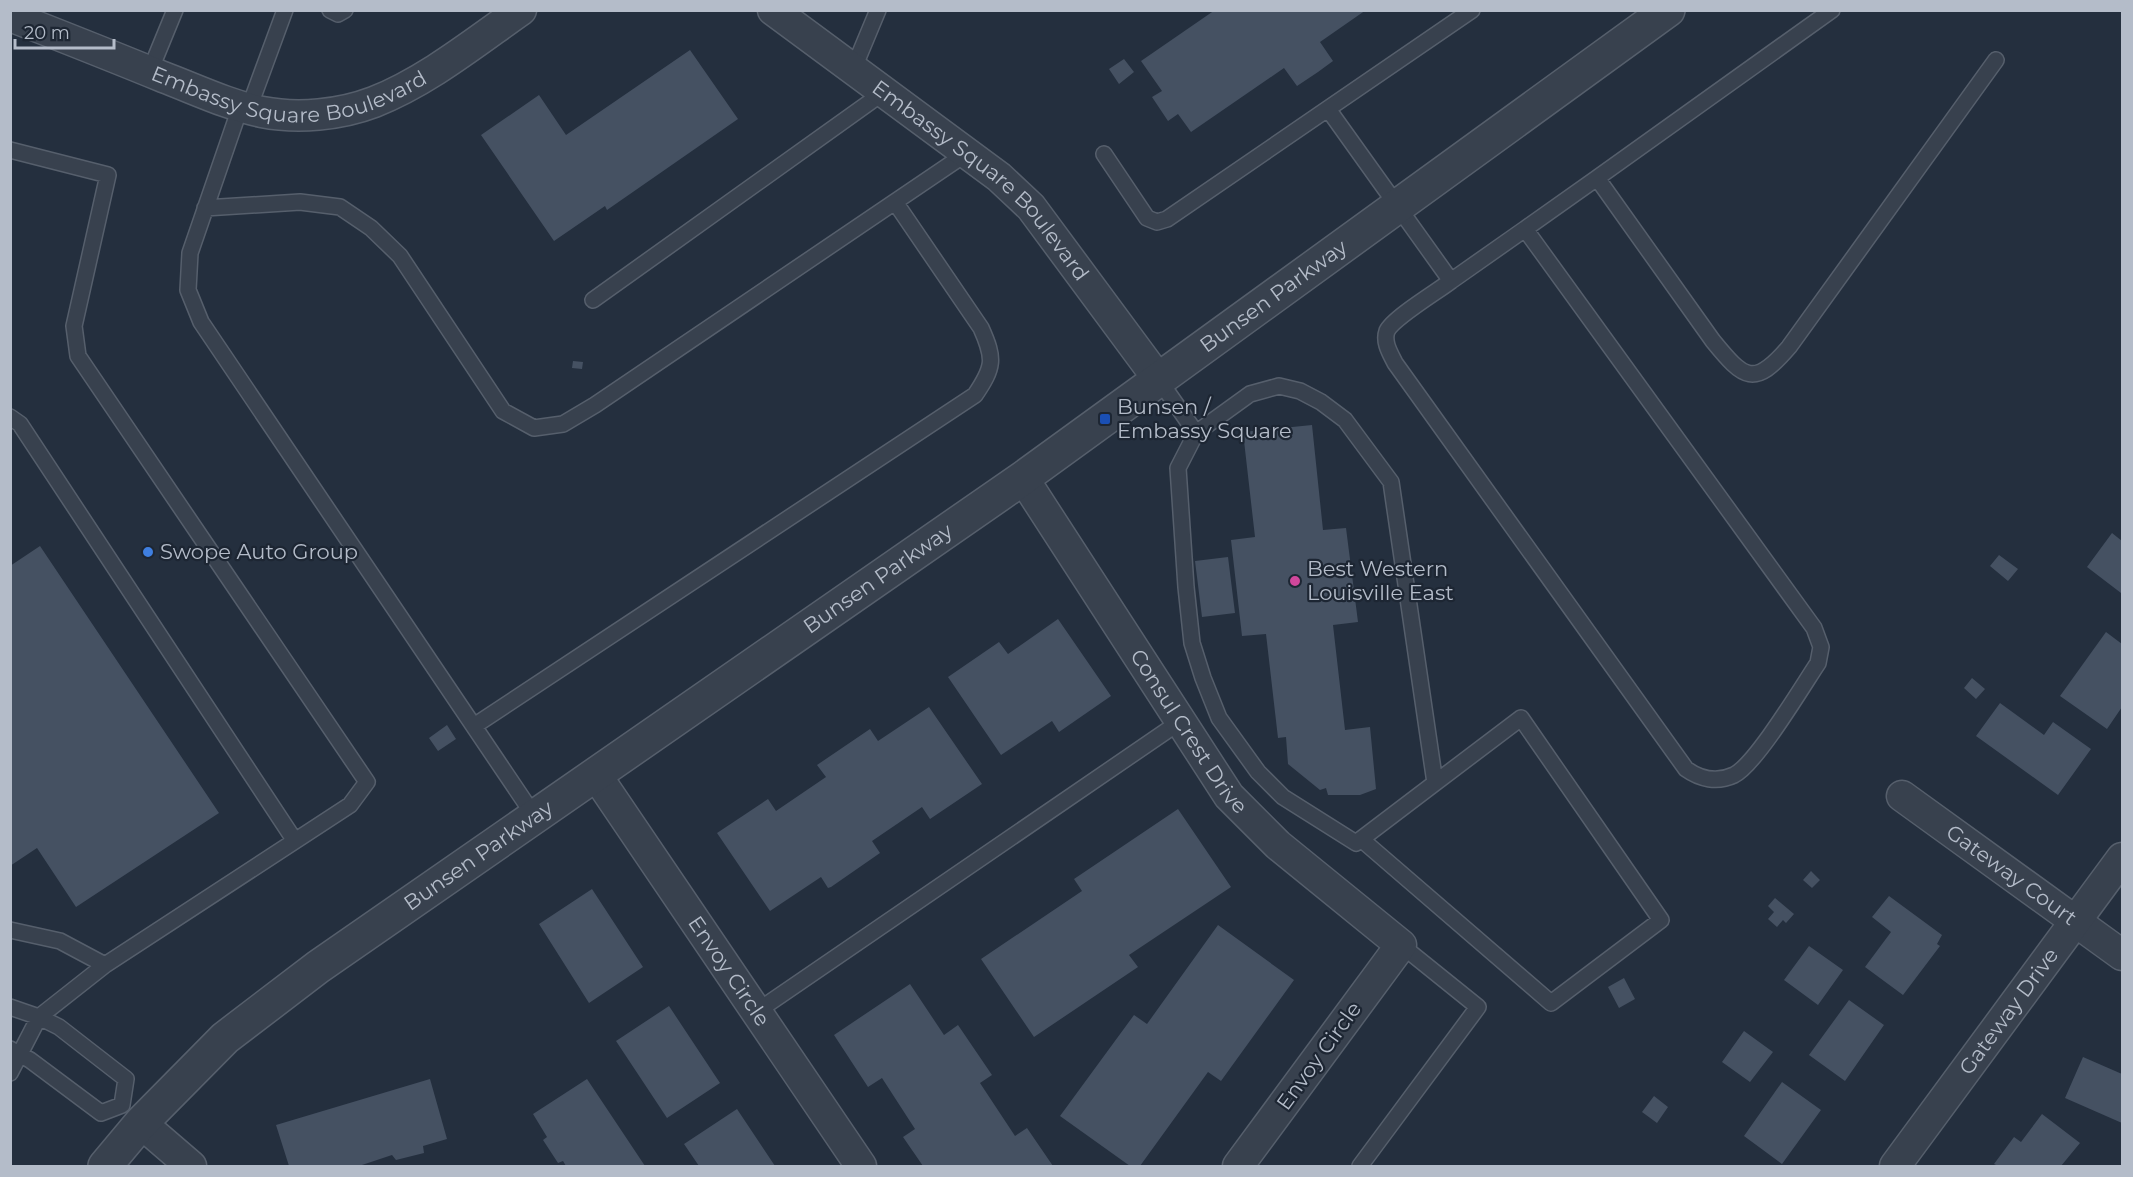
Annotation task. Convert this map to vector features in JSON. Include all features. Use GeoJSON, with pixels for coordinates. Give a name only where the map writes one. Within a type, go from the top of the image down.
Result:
{"type":"FeatureCollection","features":[{"type":"Feature","properties":{"kind":"street","name":"Embassy Square Boulevard"},"geometry":{"type":"LineString","coordinates":[[10,15],[245,107],[262,112],[299,116],[344,110],[372,102],[424,77],[521,10]]}},
{"type":"Feature","properties":{"kind":"street","name":"Embassy Square Boulevard"},"geometry":{"type":"LineString","coordinates":[[773,10],[999,177],[1030,207],[1159,380]]}},
{"type":"Feature","properties":{"kind":"street","name":"Bunsen Parkway"},"geometry":{"type":"LineString","coordinates":[[105,1167],[131,1114],[318,967],[1023,478],[1668,10]]}},
{"type":"Feature","properties":{"kind":"street","name":"Consul Crest Drive"},"geometry":{"type":"LineString","coordinates":[[1023,478],[1229,796],[1278,845],[1401,945]]}},
{"type":"Feature","properties":{"kind":"street","name":"Envoy Circle"},"geometry":{"type":"LineString","coordinates":[[596,775],[861,1167]]}},
{"type":"Feature","properties":{"kind":"street","name":"Gateway Court"},"geometry":{"type":"LineString","coordinates":[[1902,796],[2122,955]]}},
{"type":"Feature","properties":{"kind":"street","name":"Gateway Drive"},"geometry":{"type":"LineString","coordinates":[[1895,1167],[2122,858]]}},
{"type":"Feature","properties":{"kind":"street","name":"Envoy Circle"},"geometry":{"type":"LineString","coordinates":[[1238,1167],[1401,945]]}},
{"type":"Feature","properties":{"kind":"street"},"geometry":{"type":"LineString","coordinates":[[131,1114],[191,1167]]}},
{"type":"Feature","properties":{"kind":"lane"},"geometry":{"type":"LineString","coordinates":[[150,71],[175,10]]}},
{"type":"Feature","properties":{"kind":"lane"},"geometry":{"type":"LineString","coordinates":[[285,10],[205,208],[190,254],[188,290],[201,322],[535,817]]}},
{"type":"Feature","properties":{"kind":"lane"},"geometry":{"type":"LineString","coordinates":[[330,10],[338,14],[345,10]]}},
{"type":"Feature","properties":{"kind":"lane"},"geometry":{"type":"LineString","coordinates":[[853,69],[878,10]]}},
{"type":"Feature","properties":{"kind":"lane"},"geometry":{"type":"LineString","coordinates":[[1104,154],[1147,218],[1156,222],[1167,219],[1472,10]]}},
{"type":"Feature","properties":{"kind":"lane"},"geometry":{"type":"LineString","coordinates":[[1525,229],[1814,628],[1821,646],[1818,663],[1752,759],[1734,775],[1716,779],[1699,778],[1686,769],[1395,363],[1387,346],[1387,332],[1396,320],[1832,10]]}},
{"type":"Feature","properties":{"kind":"lane"},"geometry":{"type":"LineString","coordinates":[[1597,178],[1732,365],[1744,373],[1759,374],[1773,366],[1789,347],[1996,60]]}},
{"type":"Feature","properties":{"kind":"lane"},"geometry":{"type":"LineString","coordinates":[[593,300],[884,92]]}},
{"type":"Feature","properties":{"kind":"lane"},"geometry":{"type":"LineString","coordinates":[[1328,109],[1451,281]]}},
{"type":"Feature","properties":{"kind":"lane"},"geometry":{"type":"LineString","coordinates":[[10,150],[108,176],[74,326],[78,356],[367,782],[350,805],[105,965],[39,1017],[16,1052],[10,1073]]}},
{"type":"Feature","properties":{"kind":"lane"},"geometry":{"type":"LineString","coordinates":[[205,208],[300,202],[340,207],[371,228],[400,256],[503,411],[534,428],[563,424],[595,405],[967,153]]}},
{"type":"Feature","properties":{"kind":"lane"},"geometry":{"type":"LineString","coordinates":[[474,726],[975,395],[989,373],[991,350],[981,328],[895,202]]}},
{"type":"Feature","properties":{"kind":"lane"},"geometry":{"type":"LineString","coordinates":[[1159,380],[1196,433]]}},
{"type":"Feature","properties":{"kind":"lane"},"geometry":{"type":"LineString","coordinates":[[1361,839],[1551,1003],[1662,920],[1521,718],[1361,839],[1356,843],[1283,797],[1258,772],[1219,718],[1192,643],[1178,468],[1196,433],[1250,394],[1279,386],[1300,392],[1321,402],[1345,420],[1391,482],[1435,783]]}},
{"type":"Feature","properties":{"kind":"lane"},"geometry":{"type":"LineString","coordinates":[[10,417],[20,424],[295,841]]}},
{"type":"Feature","properties":{"kind":"lane"},"geometry":{"type":"LineString","coordinates":[[756,1012],[1181,721]]}},
{"type":"Feature","properties":{"kind":"lane"},"geometry":{"type":"LineString","coordinates":[[10,930],[60,941],[105,965]]}},
{"type":"Feature","properties":{"kind":"lane"},"geometry":{"type":"LineString","coordinates":[[1360,1167],[1478,1007],[1401,945]]}},
{"type":"Feature","properties":{"kind":"lane"},"geometry":{"type":"LineString","coordinates":[[10,1007],[59,1027],[126,1079],[131,1114],[101,1113],[16,1052]]}},
{"type":"Feature","properties":{"kind":"building"},"geometry":{"type":"Polygon","coordinates":[[[1215,10],[1366,10],[1320,42],[1333,61],[1318,72],[1297,86],[1284,68],[1191,132],[1178,114],[1168,121],[1152,97],[1162,91],[1141,61],[1215,10]]]}},
{"type":"Feature","properties":{"kind":"building"},"geometry":{"type":"Polygon","coordinates":[[[690,50],[738,119],[607,210],[605,206],[554,241],[481,135],[539,95],[566,135],[690,50]]]}},
{"type":"Feature","properties":{"kind":"building"},"geometry":{"type":"Polygon","coordinates":[[[1124,59],[1134,72],[1119,84],[1109,69],[1124,59]]]}},
{"type":"Feature","properties":{"kind":"building"},"geometry":{"type":"Polygon","coordinates":[[[573,361],[583,362],[582,369],[572,368],[573,361]]]}},
{"type":"Feature","properties":{"kind":"building","name":"Best Western Louisville East"},"geometry":{"type":"Polygon","coordinates":[[[1312,425],[1323,530],[1346,528],[1358,622],[1333,625],[1345,730],[1370,727],[1376,789],[1360,795],[1328,795],[1326,788],[1320,790],[1288,764],[1286,737],[1278,738],[1266,634],[1242,636],[1231,540],[1255,537],[1243,432],[1312,425]]]}},
{"type":"Feature","properties":{"kind":"building"},"geometry":{"type":"Polygon","coordinates":[[[2112,533],[2122,541],[2121,593],[2087,567],[2112,533]]]}},
{"type":"Feature","properties":{"kind":"building"},"geometry":{"type":"Polygon","coordinates":[[[40,546],[219,813],[76,907],[37,848],[10,866],[10,566],[40,546]]]}},
{"type":"Feature","properties":{"kind":"building"},"geometry":{"type":"Polygon","coordinates":[[[1999,555],[2018,569],[2008,581],[1990,566],[1999,555]]]}},
{"type":"Feature","properties":{"kind":"building"},"geometry":{"type":"Polygon","coordinates":[[[1228,557],[1235,613],[1202,617],[1195,561],[1228,557]]]}},
{"type":"Feature","properties":{"kind":"building"},"geometry":{"type":"Polygon","coordinates":[[[1058,619],[1111,696],[1059,732],[1052,721],[1001,755],[948,677],[999,642],[1008,654],[1058,619]]]}},
{"type":"Feature","properties":{"kind":"building"},"geometry":{"type":"Polygon","coordinates":[[[2106,632],[2122,644],[2122,707],[2107,729],[2060,696],[2106,632]]]}},
{"type":"Feature","properties":{"kind":"building"},"geometry":{"type":"Polygon","coordinates":[[[1972,678],[1985,689],[1976,699],[1964,688],[1972,678]]]}},
{"type":"Feature","properties":{"kind":"building"},"geometry":{"type":"Polygon","coordinates":[[[2000,703],[2044,735],[2053,722],[2091,749],[2058,795],[1976,736],[2000,703]]]}},
{"type":"Feature","properties":{"kind":"building"},"geometry":{"type":"Polygon","coordinates":[[[929,707],[982,784],[930,819],[922,807],[872,841],[880,853],[831,887],[828,888],[821,877],[770,911],[717,833],[768,799],[776,811],[826,777],[817,765],[870,729],[878,741],[929,707]]]}},
{"type":"Feature","properties":{"kind":"building"},"geometry":{"type":"Polygon","coordinates":[[[447,725],[456,739],[438,751],[429,738],[447,725]]]}},
{"type":"Feature","properties":{"kind":"building"},"geometry":{"type":"Polygon","coordinates":[[[1178,809],[1231,887],[1129,955],[1138,967],[1034,1037],[981,959],[1082,891],[1074,879],[1178,809]]]}},
{"type":"Feature","properties":{"kind":"building"},"geometry":{"type":"Polygon","coordinates":[[[1811,871],[1820,880],[1812,888],[1803,880],[1811,871]]]}},
{"type":"Feature","properties":{"kind":"building"},"geometry":{"type":"Polygon","coordinates":[[[592,889],[643,967],[589,1003],[539,924],[592,889]]]}},
{"type":"Feature","properties":{"kind":"building"},"geometry":{"type":"Polygon","coordinates":[[[1889,896],[1942,935],[1937,944],[1940,946],[1903,995],[1865,967],[1891,932],[1872,917],[1889,896]]]}},
{"type":"Feature","properties":{"kind":"building"},"geometry":{"type":"Polygon","coordinates":[[[1775,898],[1794,914],[1786,923],[1783,920],[1777,927],[1768,919],[1774,912],[1768,906],[1775,898]]]}},
{"type":"Feature","properties":{"kind":"building"},"geometry":{"type":"Polygon","coordinates":[[[1218,925],[1294,980],[1221,1081],[1208,1072],[1140,1166],[1130,1166],[1060,1116],[1134,1015],[1147,1024],[1218,925]]]}},
{"type":"Feature","properties":{"kind":"building"},"geometry":{"type":"Polygon","coordinates":[[[1809,946],[1843,970],[1818,1005],[1784,980],[1809,946]]]}},
{"type":"Feature","properties":{"kind":"building"},"geometry":{"type":"Polygon","coordinates":[[[1624,978],[1635,999],[1619,1008],[1608,987],[1624,978]]]}},
{"type":"Feature","properties":{"kind":"building"},"geometry":{"type":"Polygon","coordinates":[[[910,984],[944,1035],[958,1025],[992,1075],[980,1083],[1015,1136],[1027,1128],[1053,1166],[923,1166],[903,1137],[915,1129],[882,1078],[868,1087],[834,1035],[910,984]]]}},
{"type":"Feature","properties":{"kind":"building"},"geometry":{"type":"Polygon","coordinates":[[[1849,1000],[1884,1025],[1845,1081],[1809,1055],[1849,1000]]]}},
{"type":"Feature","properties":{"kind":"building"},"geometry":{"type":"Polygon","coordinates":[[[669,1006],[720,1083],[667,1118],[616,1041],[669,1006]]]}},
{"type":"Feature","properties":{"kind":"building"},"geometry":{"type":"Polygon","coordinates":[[[1744,1031],[1773,1052],[1750,1082],[1722,1062],[1744,1031]]]}},
{"type":"Feature","properties":{"kind":"building"},"geometry":{"type":"Polygon","coordinates":[[[2083,1057],[2122,1074],[2122,1123],[2065,1098],[2083,1057]]]}},
{"type":"Feature","properties":{"kind":"building"},"geometry":{"type":"Polygon","coordinates":[[[430,1079],[447,1139],[423,1146],[424,1153],[396,1160],[392,1155],[359,1166],[289,1166],[276,1125],[430,1079]]]}},
{"type":"Feature","properties":{"kind":"building"},"geometry":{"type":"Polygon","coordinates":[[[587,1079],[645,1166],[566,1166],[563,1161],[558,1163],[543,1140],[547,1137],[533,1114],[587,1079]]]}},
{"type":"Feature","properties":{"kind":"building"},"geometry":{"type":"Polygon","coordinates":[[[1782,1082],[1821,1110],[1782,1164],[1744,1136],[1782,1082]]]}},
{"type":"Feature","properties":{"kind":"building"},"geometry":{"type":"Polygon","coordinates":[[[1654,1096],[1668,1107],[1657,1123],[1642,1112],[1654,1096]]]}},
{"type":"Feature","properties":{"kind":"building"},"geometry":{"type":"Polygon","coordinates":[[[737,1109],[775,1166],[699,1166],[684,1144],[737,1109]]]}},
{"type":"Feature","properties":{"kind":"building"},"geometry":{"type":"Polygon","coordinates":[[[2042,1114],[2080,1143],[2061,1166],[1998,1166],[1994,1164],[2014,1137],[2021,1142],[2042,1114]]]}},
{"type":"Feature","properties":{"kind":"place","name":"Bunsen / Embassy Square"},"geometry":{"type":"Point","coordinates":[1105,419]}},
{"type":"Feature","properties":{"kind":"place","name":"Swope Auto Group"},"geometry":{"type":"Point","coordinates":[148,552]}},
{"type":"Feature","properties":{"kind":"place","name":"Best Western Louisville East"},"geometry":{"type":"Point","coordinates":[1295,581]}}]}
